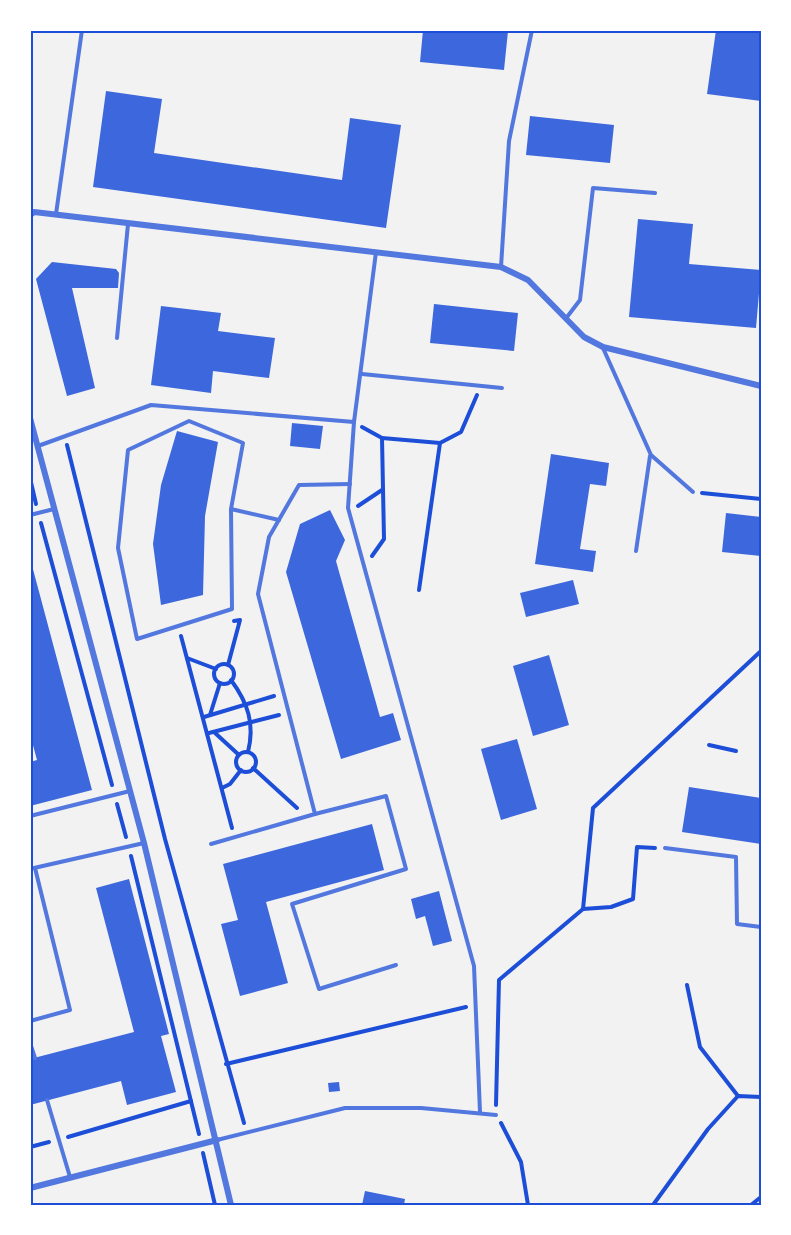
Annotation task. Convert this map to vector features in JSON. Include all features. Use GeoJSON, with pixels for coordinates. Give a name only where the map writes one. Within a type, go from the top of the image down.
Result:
{"type":"FeatureCollection","features":[{"type":"Feature","properties":{"kind":"street"},"geometry":{"type":"LineString","coordinates":[[30,215],[34,212],[56,214],[501,267],[528,280],[567,317],[584,337],[603,347],[761,386]]}},
{"type":"Feature","properties":{"kind":"street"},"geometry":{"type":"LineString","coordinates":[[30,418],[144,843],[231,1205]]}},
{"type":"Feature","properties":{"kind":"street"},"geometry":{"type":"LineString","coordinates":[[30,1188],[217,1140]]}},
{"type":"Feature","properties":{"kind":"lane"},"geometry":{"type":"LineString","coordinates":[[56,214],[82,30]]}},
{"type":"Feature","properties":{"kind":"lane"},"geometry":{"type":"LineString","coordinates":[[501,267],[509,141],[532,30]]}},
{"type":"Feature","properties":{"kind":"lane"},"geometry":{"type":"LineString","coordinates":[[567,317],[580,300],[593,188],[655,193]]}},
{"type":"Feature","properties":{"kind":"lane"},"geometry":{"type":"LineString","coordinates":[[117,338],[128,223]]}},
{"type":"Feature","properties":{"kind":"lane"},"geometry":{"type":"LineString","coordinates":[[376,252],[354,422],[349,512],[474,966],[480,1112]]}},
{"type":"Feature","properties":{"kind":"lane"},"geometry":{"type":"LineString","coordinates":[[603,347],[651,455],[693,492]]}},
{"type":"Feature","properties":{"kind":"lane"},"geometry":{"type":"LineString","coordinates":[[362,374],[502,388]]}},
{"type":"Feature","properties":{"kind":"lane"},"geometry":{"type":"LineString","coordinates":[[38,447],[151,405],[354,422]]}},
{"type":"Feature","properties":{"kind":"lane"},"geometry":{"type":"LineString","coordinates":[[189,422],[243,443],[231,508],[232,609],[137,639],[118,548],[128,450],[189,422]]}},
{"type":"Feature","properties":{"kind":"lane"},"geometry":{"type":"LineString","coordinates":[[636,552],[651,455]]}},
{"type":"Feature","properties":{"kind":"lane"},"geometry":{"type":"LineString","coordinates":[[315,814],[258,594],[269,537],[299,485],[350,484]]}},
{"type":"Feature","properties":{"kind":"lane"},"geometry":{"type":"LineString","coordinates":[[231,508],[279,520]]}},
{"type":"Feature","properties":{"kind":"lane"},"geometry":{"type":"LineString","coordinates":[[30,515],[54,509]]}},
{"type":"Feature","properties":{"kind":"lane"},"geometry":{"type":"LineString","coordinates":[[30,816],[130,791]]}},
{"type":"Feature","properties":{"kind":"lane"},"geometry":{"type":"LineString","coordinates":[[211,844],[386,796],[406,869],[292,904],[319,989],[396,965]]}},
{"type":"Feature","properties":{"kind":"lane"},"geometry":{"type":"LineString","coordinates":[[30,1021],[70,1010],[34,868],[144,843]]}},
{"type":"Feature","properties":{"kind":"lane"},"geometry":{"type":"LineString","coordinates":[[665,848],[736,857],[737,924],[761,927]]}},
{"type":"Feature","properties":{"kind":"lane"},"geometry":{"type":"LineString","coordinates":[[30,1043],[34,1058]]}},
{"type":"Feature","properties":{"kind":"lane"},"geometry":{"type":"LineString","coordinates":[[47,1100],[70,1177]]}},
{"type":"Feature","properties":{"kind":"lane"},"geometry":{"type":"LineString","coordinates":[[217,1140],[345,1108],[421,1108],[496,1115]]}},
{"type":"Feature","properties":{"kind":"path"},"geometry":{"type":"LineString","coordinates":[[354,422],[382,438],[440,443],[461,432],[481,386]]}},
{"type":"Feature","properties":{"kind":"path"},"geometry":{"type":"LineString","coordinates":[[65,437],[165,839],[226,1064],[247,1132]]}},
{"type":"Feature","properties":{"kind":"path"},"geometry":{"type":"LineString","coordinates":[[364,567],[384,539],[382,438]]}},
{"type":"Feature","properties":{"kind":"path"},"geometry":{"type":"LineString","coordinates":[[419,590],[440,443]]}},
{"type":"Feature","properties":{"kind":"path"},"geometry":{"type":"LineString","coordinates":[[30,478],[129,847],[215,1205]]}},
{"type":"Feature","properties":{"kind":"path"},"geometry":{"type":"LineString","coordinates":[[349,512],[383,490]]}},
{"type":"Feature","properties":{"kind":"path"},"geometry":{"type":"LineString","coordinates":[[693,492],[761,499]]}},
{"type":"Feature","properties":{"kind":"path"},"geometry":{"type":"LineString","coordinates":[[230,622],[240,620],[228,665],[233,673],[231,680],[247,705],[251,722],[248,752]]}},
{"type":"Feature","properties":{"kind":"path"},"geometry":{"type":"LineString","coordinates":[[190,634],[180,636],[204,717],[211,732],[235,837]]}},
{"type":"Feature","properties":{"kind":"path"},"geometry":{"type":"LineString","coordinates":[[583,909],[593,808],[761,651]]}},
{"type":"Feature","properties":{"kind":"path"},"geometry":{"type":"LineString","coordinates":[[186,657],[216,669]]}},
{"type":"Feature","properties":{"kind":"path"},"geometry":{"type":"LineString","coordinates":[[220,683],[214,675],[216,669],[222,664],[228,665]]}},
{"type":"Feature","properties":{"kind":"path"},"geometry":{"type":"LineString","coordinates":[[220,683],[231,680]]}},
{"type":"Feature","properties":{"kind":"path"},"geometry":{"type":"LineString","coordinates":[[210,715],[220,683]]}},
{"type":"Feature","properties":{"kind":"path"},"geometry":{"type":"LineString","coordinates":[[204,717],[284,694]]}},
{"type":"Feature","properties":{"kind":"path"},"geometry":{"type":"LineString","coordinates":[[211,732],[289,712]]}},
{"type":"Feature","properties":{"kind":"path"},"geometry":{"type":"LineString","coordinates":[[211,732],[239,755]]}},
{"type":"Feature","properties":{"kind":"path"},"geometry":{"type":"LineString","coordinates":[[709,745],[736,752]]}},
{"type":"Feature","properties":{"kind":"path"},"geometry":{"type":"LineString","coordinates":[[239,755],[248,752]]}},
{"type":"Feature","properties":{"kind":"path"},"geometry":{"type":"LineString","coordinates":[[239,755],[236,763],[241,770],[247,771],[253,768],[256,760],[248,752]]}},
{"type":"Feature","properties":{"kind":"path"},"geometry":{"type":"LineString","coordinates":[[253,768],[297,808],[315,814]]}},
{"type":"Feature","properties":{"kind":"path"},"geometry":{"type":"LineString","coordinates":[[222,788],[230,784],[241,770]]}},
{"type":"Feature","properties":{"kind":"path"},"geometry":{"type":"LineString","coordinates":[[528,1205],[522,1162],[496,1115],[499,980],[583,909],[611,907],[633,898],[637,847],[665,848]]}},
{"type":"Feature","properties":{"kind":"path"},"geometry":{"type":"LineString","coordinates":[[687,985],[700,1047],[738,1096],[761,1097]]}},
{"type":"Feature","properties":{"kind":"path"},"geometry":{"type":"LineString","coordinates":[[226,1064],[476,1004]]}},
{"type":"Feature","properties":{"kind":"path"},"geometry":{"type":"LineString","coordinates":[[653,1205],[708,1129],[738,1096]]}},
{"type":"Feature","properties":{"kind":"path"},"geometry":{"type":"LineString","coordinates":[[30,1147],[191,1101]]}},
{"type":"Feature","properties":{"kind":"path"},"geometry":{"type":"LineString","coordinates":[[751,1205],[761,1197]]}},
{"type":"Feature","properties":{"kind":"building"},"geometry":{"type":"Polygon","coordinates":[[[423,30],[508,31],[504,70],[420,62],[423,30]]]}},
{"type":"Feature","properties":{"kind":"building"},"geometry":{"type":"Polygon","coordinates":[[[716,30],[761,30],[761,101],[707,94],[716,30]]]}},
{"type":"Feature","properties":{"kind":"building"},"geometry":{"type":"Polygon","coordinates":[[[106,91],[162,99],[154,153],[342,180],[350,118],[401,125],[386,228],[93,187],[106,91]]]}},
{"type":"Feature","properties":{"kind":"building"},"geometry":{"type":"Polygon","coordinates":[[[530,116],[614,125],[610,163],[526,155],[530,116]]]}},
{"type":"Feature","properties":{"kind":"building"},"geometry":{"type":"Polygon","coordinates":[[[638,219],[693,224],[689,264],[761,270],[756,328],[629,317],[638,219]]]}},
{"type":"Feature","properties":{"kind":"building"},"geometry":{"type":"Polygon","coordinates":[[[52,262],[116,269],[119,273],[118,288],[72,288],[95,388],[67,396],[36,279],[52,262]]]}},
{"type":"Feature","properties":{"kind":"building"},"geometry":{"type":"Polygon","coordinates":[[[434,304],[518,313],[514,351],[430,343],[434,304]]]}},
{"type":"Feature","properties":{"kind":"building"},"geometry":{"type":"Polygon","coordinates":[[[161,306],[221,313],[218,331],[275,338],[269,378],[213,371],[211,393],[151,385],[161,306]]]}},
{"type":"Feature","properties":{"kind":"building"},"geometry":{"type":"Polygon","coordinates":[[[292,423],[323,426],[320,449],[290,446],[292,423]]]}},
{"type":"Feature","properties":{"kind":"building"},"geometry":{"type":"Polygon","coordinates":[[[177,431],[218,442],[205,516],[203,595],[161,605],[153,544],[161,485],[177,431]]]}},
{"type":"Feature","properties":{"kind":"building"},"geometry":{"type":"Polygon","coordinates":[[[551,454],[609,463],[606,486],[590,484],[580,549],[596,551],[593,572],[535,564],[551,454]]]}},
{"type":"Feature","properties":{"kind":"building"},"geometry":{"type":"Polygon","coordinates":[[[330,510],[345,540],[336,561],[380,717],[393,713],[401,740],[341,759],[286,572],[300,524],[330,510]]]}},
{"type":"Feature","properties":{"kind":"building"},"geometry":{"type":"Polygon","coordinates":[[[726,513],[761,517],[761,556],[722,552],[726,513]]]}},
{"type":"Feature","properties":{"kind":"building"},"geometry":{"type":"Polygon","coordinates":[[[30,558],[92,790],[30,806],[30,762],[37,760],[30,734],[30,558]]]}},
{"type":"Feature","properties":{"kind":"building"},"geometry":{"type":"Polygon","coordinates":[[[573,580],[579,604],[526,617],[520,593],[573,580]]]}},
{"type":"Feature","properties":{"kind":"building"},"geometry":{"type":"Polygon","coordinates":[[[549,655],[569,725],[533,736],[513,666],[549,655]]]}},
{"type":"Feature","properties":{"kind":"building"},"geometry":{"type":"Polygon","coordinates":[[[517,739],[537,809],[501,820],[481,749],[517,739]]]}},
{"type":"Feature","properties":{"kind":"building"},"geometry":{"type":"Polygon","coordinates":[[[689,787],[761,798],[761,844],[682,832],[689,787]]]}},
{"type":"Feature","properties":{"kind":"building"},"geometry":{"type":"Polygon","coordinates":[[[372,824],[384,870],[266,902],[288,983],[240,996],[221,924],[238,920],[223,864],[372,824]]]}},
{"type":"Feature","properties":{"kind":"building"},"geometry":{"type":"Polygon","coordinates":[[[129,879],[169,1034],[161,1036],[176,1092],[127,1105],[121,1081],[30,1105],[30,1059],[134,1032],[96,888],[129,879]]]}},
{"type":"Feature","properties":{"kind":"building"},"geometry":{"type":"Polygon","coordinates":[[[439,891],[452,941],[433,946],[425,916],[416,919],[411,899],[439,891]]]}},
{"type":"Feature","properties":{"kind":"building"},"geometry":{"type":"Polygon","coordinates":[[[339,1082],[340,1091],[329,1092],[328,1083],[339,1082]]]}},
{"type":"Feature","properties":{"kind":"building"},"geometry":{"type":"Polygon","coordinates":[[[365,1191],[405,1199],[404,1205],[362,1205],[365,1191]]]}}]}
